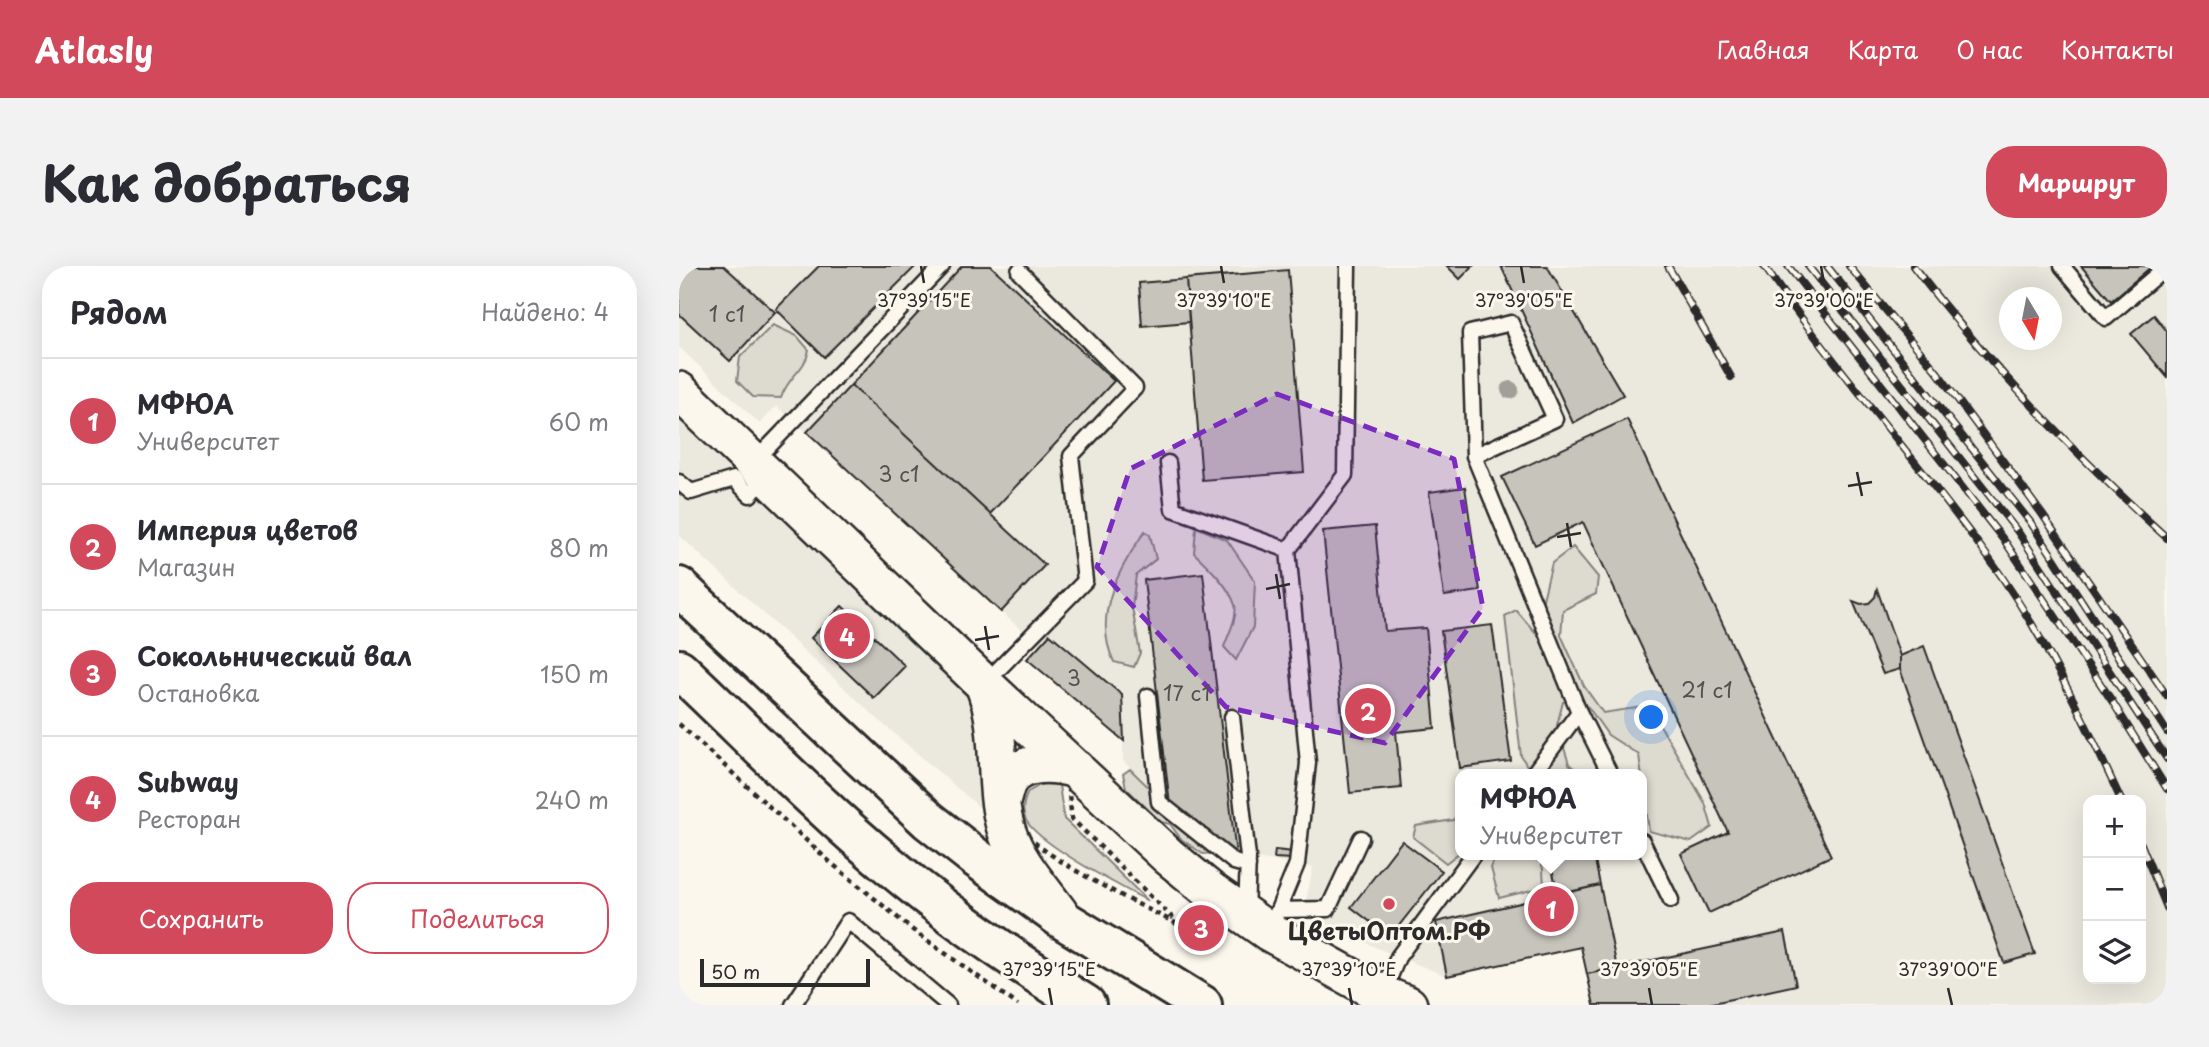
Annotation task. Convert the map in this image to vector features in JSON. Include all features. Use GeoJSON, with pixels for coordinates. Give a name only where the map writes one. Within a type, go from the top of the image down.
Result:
{"type":"FeatureCollection","features":[{"type":"Feature","properties":{"kind":"main road"},"geometry":{"type":"LineString","coordinates":[[681,398],[1168,856],[1212,892],[1265,920],[1395,1000]]}},
{"type":"Feature","properties":{"kind":"main road"},"geometry":{"type":"LineString","coordinates":[[679,587],[928,820],[1065,921],[1189,998]]}},
{"type":"Feature","properties":{"kind":"main road"},"geometry":{"type":"LineString","coordinates":[[679,669],[889,866],[938,905],[1031,971],[1086,1005]]}},
{"type":"Feature","properties":{"kind":"main road"},"geometry":{"type":"LineString","coordinates":[[984,684],[993,706],[1001,802],[1007,832],[1021,860],[1065,921]]}},
{"type":"Feature","properties":{"kind":"main road"},"geometry":{"type":"LineString","coordinates":[[1001,802],[1008,781],[1016,772],[1035,765],[1055,763],[1076,769]]}},
{"type":"Feature","properties":{"kind":"lane"},"geometry":{"type":"LineString","coordinates":[[679,482],[691,492],[734,479],[750,495],[760,470],[942,266]]}},
{"type":"Feature","properties":{"kind":"lane"},"geometry":{"type":"LineString","coordinates":[[1265,920],[1297,864],[1308,763],[1288,550],[1345,475],[1348,266]]}},
{"type":"Feature","properties":{"kind":"lane"},"geometry":{"type":"LineString","coordinates":[[2062,266],[2106,318],[2167,266]]}},
{"type":"Feature","properties":{"kind":"lane"},"geometry":{"type":"LineString","coordinates":[[984,684],[1086,581],[1071,456],[1135,388],[1019,271]]}},
{"type":"Feature","properties":{"kind":"lane"},"geometry":{"type":"LineString","coordinates":[[1474,456],[1555,419],[1511,323],[1470,333],[1474,456],[1579,712],[1607,769]]}},
{"type":"Feature","properties":{"kind":"lane"},"geometry":{"type":"LineString","coordinates":[[1168,463],[1173,509],[1288,550]]}},
{"type":"Feature","properties":{"kind":"lane"},"geometry":{"type":"LineString","coordinates":[[1148,696],[1159,802],[1234,862],[1248,866]]}},
{"type":"Feature","properties":{"kind":"lane"},"geometry":{"type":"LineString","coordinates":[[1537,769],[1579,712]]}},
{"type":"Feature","properties":{"kind":"lane"},"geometry":{"type":"LineString","coordinates":[[1232,717],[1248,866],[1265,920]]}},
{"type":"Feature","properties":{"kind":"lane"},"geometry":{"type":"LineString","coordinates":[[1265,920],[1328,909],[1361,838]]}},
{"type":"Feature","properties":{"kind":"lane"},"geometry":{"type":"LineString","coordinates":[[1647,851],[1671,900]]}},
{"type":"Feature","properties":{"kind":"lane"},"geometry":{"type":"LineString","coordinates":[[1395,1000],[1398,957],[1469,860]]}},
{"type":"Feature","properties":{"kind":"lane"},"geometry":{"type":"LineString","coordinates":[[793,1005],[848,921],[948,1005]]}},
{"type":"Feature","properties":{"kind":"path"},"geometry":{"type":"LineString","coordinates":[[1055,775],[1067,779],[1072,820],[1181,926],[1081,875],[1027,837],[1017,822],[1014,803],[1021,786],[1040,776],[1055,775]]}},
{"type":"Feature","properties":{"kind":"highlighted area"},"geometry":{"type":"Polygon","coordinates":[[[1277,394],[1454,459],[1483,608],[1385,743],[1226,707],[1097,567],[1130,469],[1277,394]]]}},
{"type":"Feature","properties":{"kind":"shaded area"},"geometry":{"type":"Polygon","coordinates":[[[679,266],[2167,266],[2167,1005],[1594,1005],[1581,948],[1447,976],[1398,957],[1303,915],[1313,867],[1236,855],[1170,805],[1123,761],[1123,741],[1027,659],[1039,645],[776,406],[760,424],[679,347],[679,266]]]}},
{"type":"Feature","properties":{"kind":"shaded area"},"geometry":{"type":"Polygon","coordinates":[[[773,325],[797,336],[809,350],[804,363],[781,398],[753,397],[737,381],[740,357],[773,325]]]}},
{"type":"Feature","properties":{"kind":"shaded area"},"geometry":{"type":"Polygon","coordinates":[[[679,410],[970,690],[993,819],[882,723],[679,535],[679,410]]]}},
{"type":"Feature","properties":{"kind":"shaded area"},"geometry":{"type":"Polygon","coordinates":[[[1196,527],[1227,540],[1255,581],[1253,627],[1236,660],[1224,647],[1234,620],[1235,605],[1212,570],[1194,553],[1196,527]]]}},
{"type":"Feature","properties":{"kind":"shaded area"},"geometry":{"type":"Polygon","coordinates":[[[1145,531],[1150,535],[1156,559],[1136,575],[1132,607],[1140,653],[1134,667],[1114,662],[1108,645],[1107,611],[1118,577],[1145,531]]]}},
{"type":"Feature","properties":{"kind":"shaded area"},"geometry":{"type":"Polygon","coordinates":[[[1573,547],[1598,577],[1596,594],[1563,610],[1561,635],[1584,686],[1603,713],[1649,706],[1705,803],[1712,827],[1691,842],[1649,831],[1647,769],[1641,769],[1639,755],[1608,735],[1588,707],[1563,702],[1557,725],[1569,764],[1574,769],[1529,769],[1521,756],[1505,616],[1516,610],[1535,632],[1552,563],[1573,547]]]}},
{"type":"Feature","properties":{"kind":"shaded area"},"geometry":{"type":"Polygon","coordinates":[[[1130,769],[1216,853],[1203,854],[1181,839],[1170,824],[1161,822],[1126,788],[1123,774],[1130,769]]]}},
{"type":"Feature","properties":{"kind":"shaded area"},"geometry":{"type":"Polygon","coordinates":[[[1042,784],[1059,785],[1064,819],[1148,901],[1081,864],[1032,828],[1024,815],[1024,801],[1028,792],[1042,784]]]}},
{"type":"Feature","properties":{"kind":"shaded area"},"geometry":{"type":"Polygon","coordinates":[[[1455,818],[1455,856],[1446,863],[1413,837],[1416,826],[1455,818]]]}},
{"type":"Feature","properties":{"kind":"shaded area"},"geometry":{"type":"Polygon","coordinates":[[[1494,860],[1540,860],[1544,887],[1499,898],[1491,868],[1494,860]]]}},
{"type":"Feature","properties":{"kind":"building"},"geometry":{"type":"Polygon","coordinates":[[[679,266],[724,266],[775,312],[730,361],[679,314],[679,266]]]}},
{"type":"Feature","properties":{"kind":"building"},"geometry":{"type":"Polygon","coordinates":[[[819,266],[916,266],[824,357],[776,309],[819,266]]]}},
{"type":"Feature","properties":{"kind":"building"},"geometry":{"type":"Polygon","coordinates":[[[962,266],[991,266],[1114,381],[990,514],[851,385],[962,266]]]}},
{"type":"Feature","properties":{"kind":"building"},"geometry":{"type":"Polygon","coordinates":[[[1447,266],[1473,266],[1460,279],[1447,266]]]}},
{"type":"Feature","properties":{"kind":"building"},"geometry":{"type":"Polygon","coordinates":[[[1501,266],[1547,266],[1623,395],[1573,423],[1501,266]]]}},
{"type":"Feature","properties":{"kind":"building"},"geometry":{"type":"Polygon","coordinates":[[[2081,266],[2152,266],[2111,301],[2081,266]]]}},
{"type":"Feature","properties":{"kind":"building"},"geometry":{"type":"Polygon","coordinates":[[[1288,270],[1304,472],[1202,480],[1186,279],[1288,270]]]}},
{"type":"Feature","properties":{"kind":"building"},"geometry":{"type":"Polygon","coordinates":[[[1186,279],[1189,322],[1142,326],[1139,283],[1186,279]]]}},
{"type":"Feature","properties":{"kind":"building"},"geometry":{"type":"Polygon","coordinates":[[[2154,315],[2167,331],[2167,377],[2131,334],[2154,315]]]}},
{"type":"Feature","properties":{"kind":"building"},"geometry":{"type":"Polygon","coordinates":[[[851,385],[1045,565],[1001,612],[807,432],[851,385]]]}},
{"type":"Feature","properties":{"kind":"building"},"geometry":{"type":"Polygon","coordinates":[[[1627,419],[1831,856],[1709,913],[1681,854],[1728,832],[1583,522],[1535,545],[1502,477],[1627,419]]]}},
{"type":"Feature","properties":{"kind":"building"},"geometry":{"type":"Polygon","coordinates":[[[1465,487],[1480,591],[1444,596],[1429,492],[1465,487]]]}},
{"type":"Feature","properties":{"kind":"building"},"geometry":{"type":"Polygon","coordinates":[[[1375,526],[1385,631],[1426,628],[1435,728],[1396,732],[1401,788],[1350,793],[1323,531],[1375,526]]]}},
{"type":"Feature","properties":{"kind":"building"},"geometry":{"type":"Polygon","coordinates":[[[1203,573],[1236,855],[1170,805],[1144,580],[1203,573]]]}},
{"type":"Feature","properties":{"kind":"building"},"geometry":{"type":"Polygon","coordinates":[[[1877,589],[1900,656],[1900,669],[1883,674],[1853,601],[1869,603],[1875,597],[1877,589]]]}},
{"type":"Feature","properties":{"kind":"building"},"geometry":{"type":"Polygon","coordinates":[[[842,606],[905,666],[874,698],[811,638],[842,606]]]}},
{"type":"Feature","properties":{"kind":"building"},"geometry":{"type":"Polygon","coordinates":[[[1492,625],[1511,761],[1460,768],[1441,631],[1492,625]]]}},
{"type":"Feature","properties":{"kind":"building"},"geometry":{"type":"Polygon","coordinates":[[[1050,634],[1122,695],[1124,741],[1027,659],[1050,634]]]}},
{"type":"Feature","properties":{"kind":"building"},"geometry":{"type":"Polygon","coordinates":[[[1924,646],[2035,954],[2004,963],[1900,669],[1900,656],[1924,646]]]}},
{"type":"Feature","properties":{"kind":"building"},"geometry":{"type":"Polygon","coordinates":[[[1402,841],[1442,871],[1390,937],[1351,907],[1402,841]]]}},
{"type":"Feature","properties":{"kind":"building"},"geometry":{"type":"Polygon","coordinates":[[[1275,850],[1293,852],[1292,859],[1274,858],[1275,850]]]}},
{"type":"Feature","properties":{"kind":"building"},"geometry":{"type":"Polygon","coordinates":[[[1550,860],[1595,860],[1600,885],[1558,895],[1550,860]]]}},
{"type":"Feature","properties":{"kind":"building"},"geometry":{"type":"Polygon","coordinates":[[[1600,885],[1617,968],[1587,974],[1581,947],[1447,976],[1436,922],[1600,885]]]}},
{"type":"Feature","properties":{"kind":"building"},"geometry":{"type":"Polygon","coordinates":[[[1785,932],[1796,985],[1704,1005],[1594,1005],[1587,974],[1785,932]]]}},
{"type":"Feature","properties":{"kind":"railway"},"geometry":{"type":"LineString","coordinates":[[1668,266],[1731,377]]}},
{"type":"Feature","properties":{"kind":"railway"},"geometry":{"type":"LineString","coordinates":[[1764,266],[1817,339],[1958,517],[2005,582],[2059,673],[2119,795]]}},
{"type":"Feature","properties":{"kind":"railway"},"geometry":{"type":"LineString","coordinates":[[1788,266],[2006,543],[2112,701],[2167,789]]}},
{"type":"Feature","properties":{"kind":"railway"},"geometry":{"type":"LineString","coordinates":[[1808,266],[2018,532],[2167,759]]}},
{"type":"Feature","properties":{"kind":"railway"},"geometry":{"type":"LineString","coordinates":[[1827,266],[2031,523],[2167,732]]}},
{"type":"Feature","properties":{"kind":"railway"},"geometry":{"type":"LineString","coordinates":[[1849,266],[1938,373],[2042,514],[2167,696]]}},
{"type":"Feature","properties":{"kind":"railway"},"geometry":{"type":"LineString","coordinates":[[1913,266],[2034,408],[2167,538]]}},
{"type":"Feature","properties":{"kind":"railway"},"geometry":{"type":"LineString","coordinates":[[2146,856],[2167,908]]}},
{"type":"Feature","properties":{"kind":"place","name":"Subway"},"geometry":{"type":"Point","coordinates":[847,636]}},
{"type":"Feature","properties":{"kind":"place","name":"Империя цветов"},"geometry":{"type":"Point","coordinates":[1368,711]}},
{"type":"Feature","properties":{"kind":"place","name":"ЦветыОптом.РФ"},"geometry":{"type":"Point","coordinates":[1389,904]}},
{"type":"Feature","properties":{"kind":"place","name":"МФЮА"},"geometry":{"type":"Point","coordinates":[1551,909]}},
{"type":"Feature","properties":{"kind":"place","name":"Сокольнический вал"},"geometry":{"type":"Point","coordinates":[1201,928]}}]}
